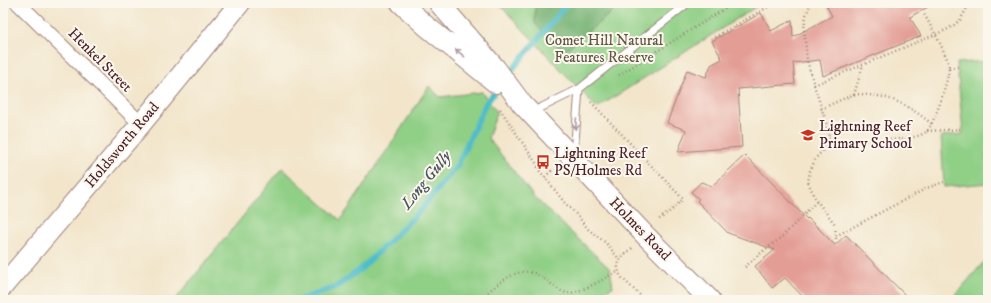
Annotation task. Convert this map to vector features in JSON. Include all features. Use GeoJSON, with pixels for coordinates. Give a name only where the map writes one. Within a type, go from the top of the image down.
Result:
{"type":"FeatureCollection","features":[{"type":"Feature","properties":{"kind":"main road","name":"Holdsworth Road"},"geometry":{"type":"LineString","coordinates":[[3,286],[141,124],[240,3]]}},
{"type":"Feature","properties":{"kind":"main road","name":"Holmes Road"},"geometry":{"type":"LineString","coordinates":[[401,3],[425,25],[493,73]]}},
{"type":"Feature","properties":{"kind":"main road","name":"Holmes Road"},"geometry":{"type":"LineString","coordinates":[[439,3],[493,73],[505,96],[526,108],[644,234],[710,300]]}},
{"type":"Feature","properties":{"kind":"street","name":"Henkel Street"},"geometry":{"type":"LineString","coordinates":[[18,3],[141,124]]}},
{"type":"Feature","properties":{"kind":"lane"},"geometry":{"type":"LineString","coordinates":[[526,108],[579,89],[688,3]]}},
{"type":"Feature","properties":{"kind":"lane"},"geometry":{"type":"LineString","coordinates":[[574,159],[579,89]]}},
{"type":"Feature","properties":{"kind":"path"},"geometry":{"type":"LineString","coordinates":[[617,76],[734,3]]}},
{"type":"Feature","properties":{"kind":"path"},"geometry":{"type":"LineString","coordinates":[[711,39],[775,3]]}},
{"type":"Feature","properties":{"kind":"path"},"geometry":{"type":"LineString","coordinates":[[811,3],[806,15],[804,28],[807,60],[826,122],[830,142]]}},
{"type":"Feature","properties":{"kind":"path"},"geometry":{"type":"LineString","coordinates":[[814,85],[946,30],[960,20],[970,3]]}},
{"type":"Feature","properties":{"kind":"path"},"geometry":{"type":"LineString","coordinates":[[924,14],[947,58],[949,68],[944,93],[932,124],[926,131]]}},
{"type":"Feature","properties":{"kind":"path"},"geometry":{"type":"LineString","coordinates":[[854,95],[863,65]]}},
{"type":"Feature","properties":{"kind":"path"},"geometry":{"type":"LineString","coordinates":[[949,68],[958,67]]}},
{"type":"Feature","properties":{"kind":"path"},"geometry":{"type":"LineString","coordinates":[[821,109],[854,95],[872,95],[884,97],[906,105],[932,124]]}},
{"type":"Feature","properties":{"kind":"path"},"geometry":{"type":"LineString","coordinates":[[505,96],[538,166],[538,169],[564,202],[588,228],[606,243],[620,260]]}},
{"type":"Feature","properties":{"kind":"path"},"geometry":{"type":"LineString","coordinates":[[590,101],[683,199],[673,209]]}},
{"type":"Feature","properties":{"kind":"path"},"geometry":{"type":"LineString","coordinates":[[944,182],[927,188],[836,237],[835,224],[817,201],[808,182],[810,171],[816,158],[830,142],[906,138],[926,131],[962,129]]}},
{"type":"Feature","properties":{"kind":"path"},"geometry":{"type":"LineString","coordinates":[[538,166],[542,162],[551,171],[545,177]]}},
{"type":"Feature","properties":{"kind":"path"},"geometry":{"type":"LineString","coordinates":[[745,267],[782,237],[817,201]]}},
{"type":"Feature","properties":{"kind":"path"},"geometry":{"type":"LineString","coordinates":[[627,253],[620,260],[618,265],[619,272],[621,277],[645,300]]}},
{"type":"Feature","properties":{"kind":"path"},"geometry":{"type":"LineString","coordinates":[[479,300],[508,277],[519,272],[534,273],[562,291],[569,293],[619,272]]}},
{"type":"Feature","properties":{"kind":"green space","name":"Comet Hill Natural Features Reserve"},"geometry":{"type":"Polygon","coordinates":[[[498,3],[762,3],[597,108],[498,3]]]}},
{"type":"Feature","properties":{"kind":"green space"},"geometry":{"type":"Polygon","coordinates":[[[535,3],[623,3],[564,51],[535,24],[535,3]]]}},
{"type":"Feature","properties":{"kind":"green space"},"geometry":{"type":"Polygon","coordinates":[[[988,61],[988,183],[944,187],[941,136],[963,134],[957,63],[988,61]]]}},
{"type":"Feature","properties":{"kind":"green space"},"geometry":{"type":"Polygon","coordinates":[[[429,86],[440,97],[482,92],[497,113],[488,138],[534,197],[610,269],[613,287],[581,300],[175,300],[282,168],[340,220],[429,86]]]}},
{"type":"Feature","properties":{"kind":"green space"},"geometry":{"type":"Polygon","coordinates":[[[988,257],[988,300],[951,300],[988,257]]]}},
{"type":"Feature","properties":{"kind":"building"},"geometry":{"type":"Polygon","coordinates":[[[825,3],[935,3],[910,17],[921,36],[823,76],[820,60],[793,63],[795,84],[738,89],[742,147],[678,152],[686,130],[667,123],[687,70],[706,77],[711,65],[722,59],[712,41],[761,13],[771,31],[792,20],[793,37],[832,16],[825,3]]]}},
{"type":"Feature","properties":{"kind":"building"},"geometry":{"type":"Polygon","coordinates":[[[745,155],[807,219],[808,218],[835,245],[846,235],[910,300],[806,300],[785,278],[772,288],[755,266],[775,250],[728,233],[697,201],[699,199],[691,192],[701,182],[712,186],[745,155]]]}},
{"type":"Feature","properties":{"kind":"waterway","name":"Long Gully"},"geometry":{"type":"LineString","coordinates":[[506,77],[568,3]]}},
{"type":"Feature","properties":{"kind":"waterway","name":"Long Gully"},"geometry":{"type":"LineString","coordinates":[[298,300],[336,287],[361,269],[419,212],[457,166],[486,103],[499,87]]}},
{"type":"Feature","properties":{"kind":"place","name":"Lightning Reef Primary School"},"geometry":{"type":"Point","coordinates":[808,135]}},
{"type":"Feature","properties":{"kind":"place","name":"Lightning Reef PS/Holmes Rd"},"geometry":{"type":"Point","coordinates":[543,162]}}]}
